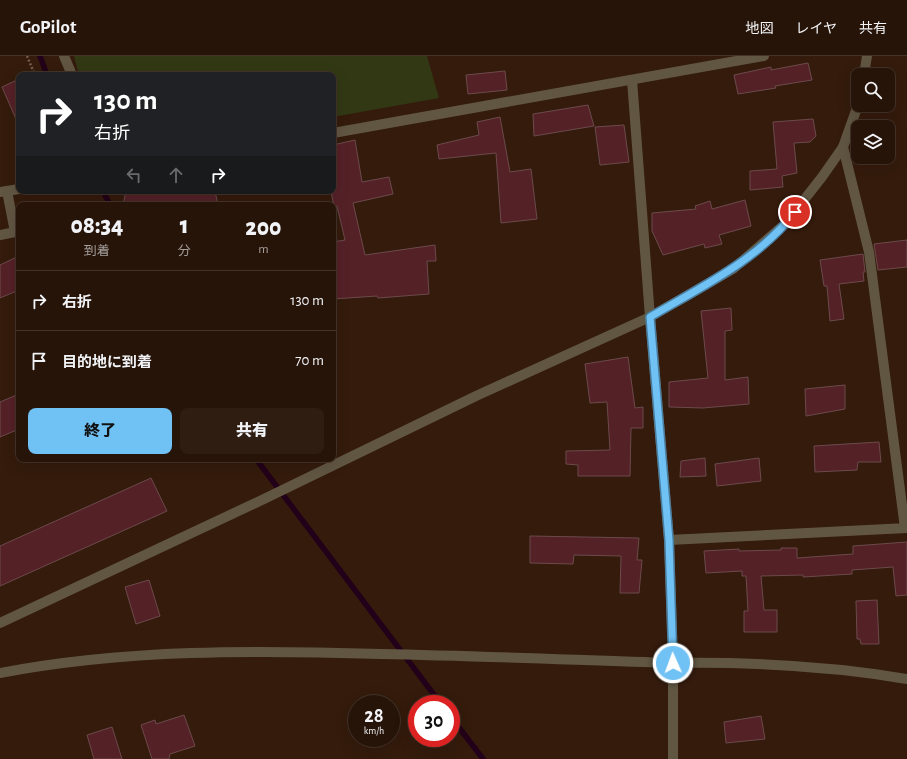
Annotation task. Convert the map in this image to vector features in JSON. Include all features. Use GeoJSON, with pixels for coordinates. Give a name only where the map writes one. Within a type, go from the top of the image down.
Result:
{"type":"FeatureCollection","features":[{"type":"Feature","properties":{"kind":"street"},"geometry":{"type":"LineString","coordinates":[[64,56],[71,72]]}},
{"type":"Feature","properties":{"kind":"street"},"geometry":{"type":"LineString","coordinates":[[336,132],[764,56]]}},
{"type":"Feature","properties":{"kind":"street"},"geometry":{"type":"LineString","coordinates":[[865,68],[867,56]]}},
{"type":"Feature","properties":{"kind":"street"},"geometry":{"type":"LineString","coordinates":[[632,80],[669,540],[674,759]]}},
{"type":"Feature","properties":{"kind":"street"},"geometry":{"type":"LineString","coordinates":[[0,623],[264,499],[476,396],[650,317],[733,269],[785,224],[843,147],[856,112]]}},
{"type":"Feature","properties":{"kind":"street"},"geometry":{"type":"LineString","coordinates":[[669,540],[906,528],[869,252],[843,147]]}},
{"type":"Feature","properties":{"kind":"street"},"geometry":{"type":"LineString","coordinates":[[0,235],[16,232],[3,192],[16,190]]}},
{"type":"Feature","properties":{"kind":"street"},"geometry":{"type":"LineString","coordinates":[[0,673],[39,665],[146,655],[288,650],[673,663],[731,662],[877,674],[907,679]]}},
{"type":"Feature","properties":{"kind":"path"},"geometry":{"type":"LineString","coordinates":[[27,56],[34,72]]}},
{"type":"Feature","properties":{"kind":"green space"},"geometry":{"type":"Polygon","coordinates":[[[74,56],[427,56],[439,98],[336,116],[336,72],[78,72],[74,56]]]}},
{"type":"Feature","properties":{"kind":"building"},"geometry":{"type":"Polygon","coordinates":[[[808,63],[812,80],[738,94],[734,75],[771,67],[771,70],[808,63]]]}},
{"type":"Feature","properties":{"kind":"building"},"geometry":{"type":"Polygon","coordinates":[[[505,71],[507,90],[468,94],[466,75],[505,71]]]}},
{"type":"Feature","properties":{"kind":"building"},"geometry":{"type":"Polygon","coordinates":[[[16,80],[16,119],[2,87],[16,80]]]}},
{"type":"Feature","properties":{"kind":"building"},"geometry":{"type":"Polygon","coordinates":[[[588,105],[594,126],[534,136],[533,114],[588,105]]]}},
{"type":"Feature","properties":{"kind":"building"},"geometry":{"type":"Polygon","coordinates":[[[500,117],[510,172],[531,169],[537,219],[501,223],[496,153],[439,159],[437,145],[479,135],[477,122],[500,117]]]}},
{"type":"Feature","properties":{"kind":"building"},"geometry":{"type":"Polygon","coordinates":[[[813,119],[816,136],[810,142],[794,143],[797,173],[782,176],[783,187],[750,190],[750,171],[777,169],[773,122],[813,119]]]}},
{"type":"Feature","properties":{"kind":"building"},"geometry":{"type":"Polygon","coordinates":[[[624,125],[629,162],[600,165],[595,127],[624,125]]]}},
{"type":"Feature","properties":{"kind":"building"},"geometry":{"type":"Polygon","coordinates":[[[355,140],[362,182],[389,177],[393,194],[353,203],[365,255],[435,245],[436,261],[427,261],[429,294],[378,298],[377,296],[336,299],[336,242],[345,240],[336,202],[333,202],[332,194],[336,194],[336,144],[355,140]]]}},
{"type":"Feature","properties":{"kind":"building"},"geometry":{"type":"Polygon","coordinates":[[[125,194],[216,194],[217,202],[124,202],[125,194]]]}},
{"type":"Feature","properties":{"kind":"building"},"geometry":{"type":"Polygon","coordinates":[[[745,200],[751,226],[719,235],[722,244],[705,248],[704,244],[663,255],[652,231],[652,213],[696,209],[695,206],[710,201],[712,209],[745,200]]]}},
{"type":"Feature","properties":{"kind":"building"},"geometry":{"type":"Polygon","coordinates":[[[907,240],[907,267],[878,270],[874,244],[907,240]]]}},
{"type":"Feature","properties":{"kind":"building"},"geometry":{"type":"Polygon","coordinates":[[[863,254],[865,272],[863,272],[864,281],[839,284],[844,319],[830,321],[827,286],[824,286],[820,260],[863,254]]]}},
{"type":"Feature","properties":{"kind":"building"},"geometry":{"type":"Polygon","coordinates":[[[16,257],[16,291],[0,298],[0,265],[16,257]]]}},
{"type":"Feature","properties":{"kind":"building"},"geometry":{"type":"Polygon","coordinates":[[[731,308],[732,330],[725,331],[725,380],[748,377],[749,404],[703,408],[669,407],[669,382],[708,378],[701,311],[731,308]]]}},
{"type":"Feature","properties":{"kind":"building"},"geometry":{"type":"Polygon","coordinates":[[[628,357],[635,408],[643,407],[643,428],[631,428],[630,476],[578,476],[578,465],[566,464],[566,451],[610,450],[607,402],[590,403],[585,364],[628,357]]]}},
{"type":"Feature","properties":{"kind":"building"},"geometry":{"type":"Polygon","coordinates":[[[845,385],[845,409],[806,416],[805,389],[845,385]]]}},
{"type":"Feature","properties":{"kind":"building"},"geometry":{"type":"Polygon","coordinates":[[[16,395],[16,430],[0,437],[0,402],[16,395]]]}},
{"type":"Feature","properties":{"kind":"building"},"geometry":{"type":"Polygon","coordinates":[[[879,442],[881,462],[858,462],[857,470],[815,472],[814,446],[879,442]]]}},
{"type":"Feature","properties":{"kind":"building"},"geometry":{"type":"Polygon","coordinates":[[[705,458],[706,476],[680,477],[681,461],[705,458]]]}},
{"type":"Feature","properties":{"kind":"building"},"geometry":{"type":"Polygon","coordinates":[[[759,458],[761,481],[717,486],[715,464],[759,458]]]}},
{"type":"Feature","properties":{"kind":"building"},"geometry":{"type":"Polygon","coordinates":[[[151,478],[167,511],[0,586],[0,546],[151,478]]]}},
{"type":"Feature","properties":{"kind":"building"},"geometry":{"type":"Polygon","coordinates":[[[530,536],[639,538],[637,560],[642,560],[639,593],[620,593],[621,556],[574,555],[573,564],[530,563],[530,536]]]}},
{"type":"Feature","properties":{"kind":"building"},"geometry":{"type":"Polygon","coordinates":[[[907,542],[907,595],[896,596],[893,567],[852,570],[852,574],[803,577],[803,575],[761,576],[764,610],[777,610],[777,632],[744,632],[744,611],[748,611],[746,576],[742,576],[742,571],[706,573],[704,551],[739,549],[739,551],[781,550],[781,548],[797,548],[797,558],[853,554],[853,546],[907,542]]]}},
{"type":"Feature","properties":{"kind":"building"},"geometry":{"type":"Polygon","coordinates":[[[149,580],[160,616],[136,624],[125,587],[149,580]]]}},
{"type":"Feature","properties":{"kind":"building"},"geometry":{"type":"Polygon","coordinates":[[[877,600],[879,644],[861,644],[860,639],[857,639],[856,601],[877,600]]]}},
{"type":"Feature","properties":{"kind":"building"},"geometry":{"type":"Polygon","coordinates":[[[184,715],[195,746],[170,754],[169,759],[152,759],[141,725],[155,720],[156,724],[184,715]]]}},
{"type":"Feature","properties":{"kind":"building"},"geometry":{"type":"Polygon","coordinates":[[[761,716],[765,739],[726,743],[724,722],[761,716]]]}},
{"type":"Feature","properties":{"kind":"building"},"geometry":{"type":"Polygon","coordinates":[[[112,727],[122,759],[94,759],[87,735],[112,727]]]}},
{"type":"Feature","properties":{"kind":"waterway"},"geometry":{"type":"LineString","coordinates":[[40,56],[46,72]]}},
{"type":"Feature","properties":{"kind":"waterway"},"geometry":{"type":"LineString","coordinates":[[104,194],[108,202]]}},
{"type":"Feature","properties":{"kind":"waterway"},"geometry":{"type":"LineString","coordinates":[[258,462],[434,695]]}},
{"type":"Feature","properties":{"kind":"waterway"},"geometry":{"type":"LineString","coordinates":[[460,729],[483,759]]}},
{"type":"Feature","properties":{"kind":"route"},"geometry":{"type":"LineString","coordinates":[[673,663],[669,540],[650,317],[733,269],[785,224],[795,212]]}}]}
